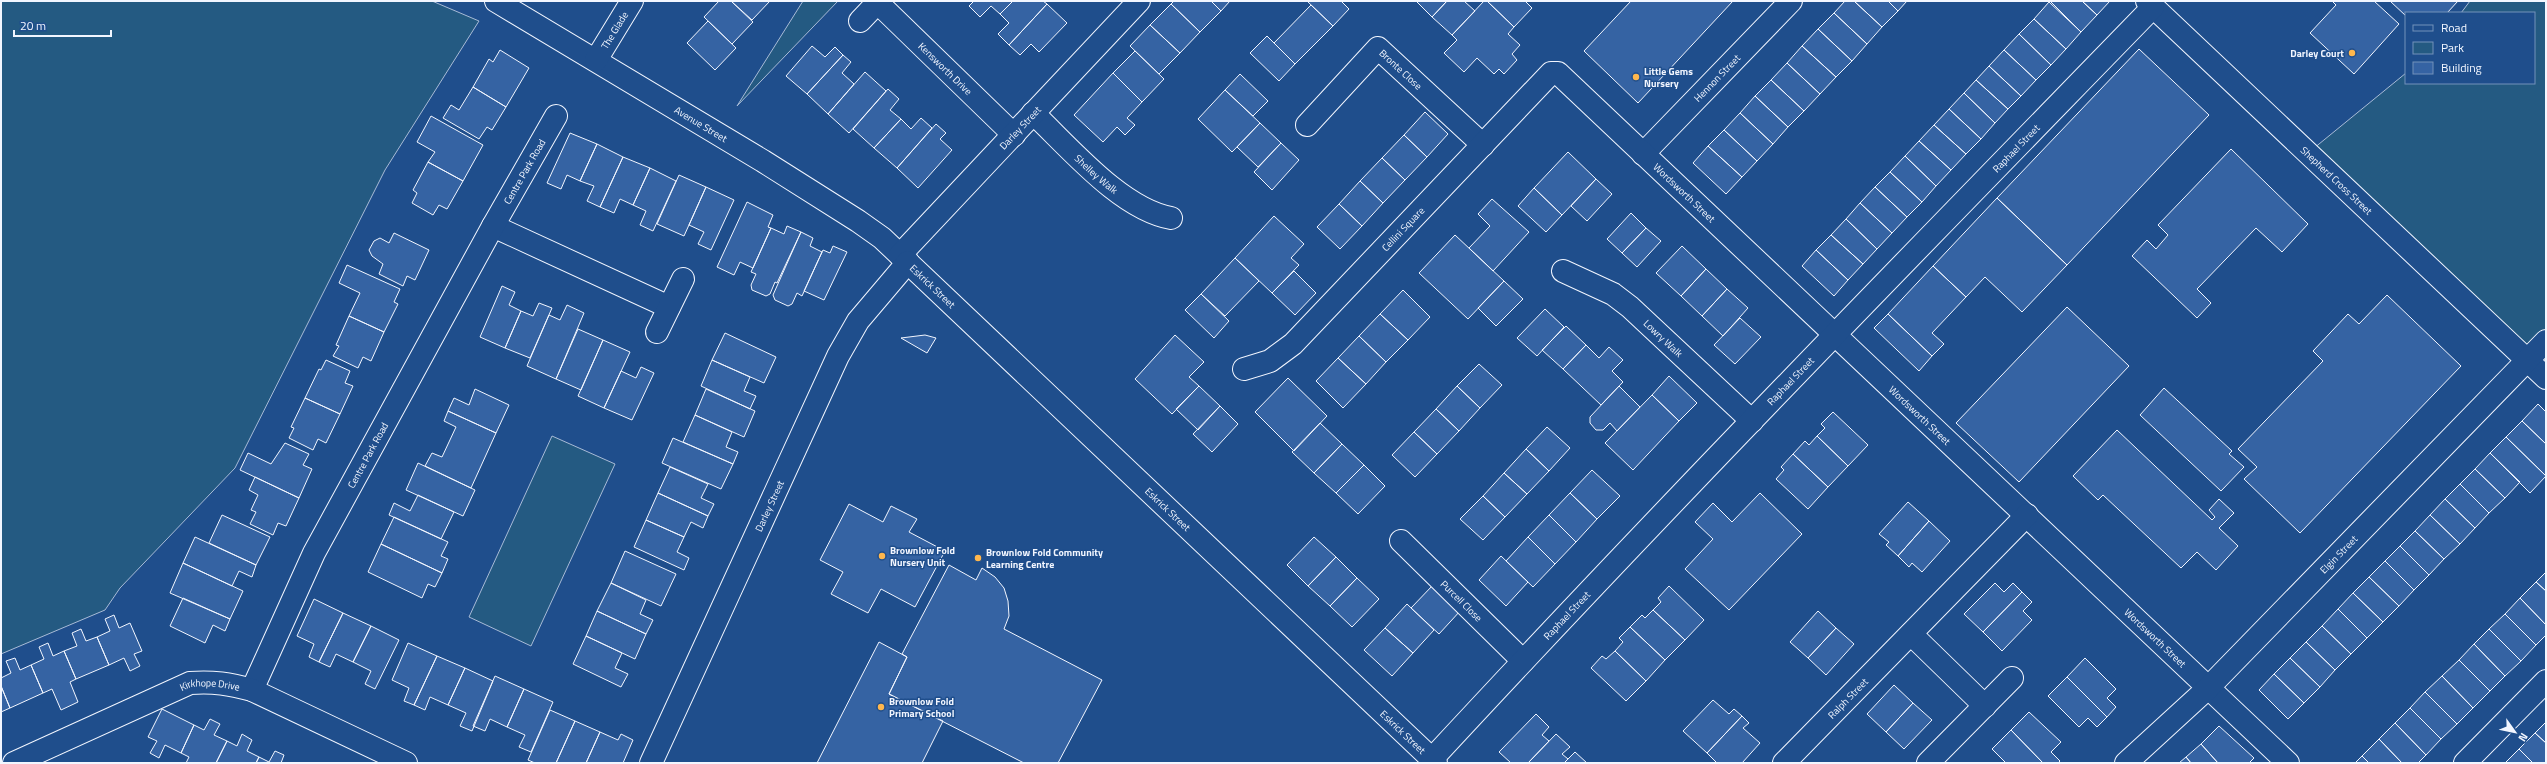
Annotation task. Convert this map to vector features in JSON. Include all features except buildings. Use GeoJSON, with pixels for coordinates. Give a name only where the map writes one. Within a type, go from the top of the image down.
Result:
{"type":"FeatureCollection","features":[{"type":"Feature","properties":{"kind":"street","name":"Avenue Street"},"geometry":{"type":"LineString","coordinates":[[496,1],[596,60],[858,221],[904,258]]}},
{"type":"Feature","properties":{"kind":"street","name":"The Glade"},"geometry":{"type":"LineString","coordinates":[[596,60],[632,1]]}},
{"type":"Feature","properties":{"kind":"street","name":"Darley Street"},"geometry":{"type":"LineString","coordinates":[[650,763],[838,356],[858,321],[904,258],[1033,113],[1139,1]]}},
{"type":"Feature","properties":{"kind":"street","name":"Hennon Street"},"geometry":{"type":"LineString","coordinates":[[1643,154],[1791,1]]}},
{"type":"Feature","properties":{"kind":"street","name":"Kensworth Drive"},"geometry":{"type":"LineString","coordinates":[[860,21],[878,2],[1014,135]]}},
{"type":"Feature","properties":{"kind":"street","name":"Raphael Street"},"geometry":{"type":"LineString","coordinates":[[1434,761],[1523,661],[2150,4]]}},
{"type":"Feature","properties":{"kind":"street","name":"Shepherd Cross Street"},"geometry":{"type":"LineString","coordinates":[[2150,4],[2528,359],[2546,378]]}},
{"type":"Feature","properties":{"kind":"street","name":"Bronte Close"},"geometry":{"type":"LineString","coordinates":[[1307,125],[1378,48],[1483,145]]}},
{"type":"Feature","properties":{"kind":"street","name":"Wordsworth Street"},"geometry":{"type":"LineString","coordinates":[[1551,73],[1558,73],[1563,76],[1643,154],[2288,763]]}},
{"type":"Feature","properties":{"kind":"street","name":"Cellini Square"},"geometry":{"type":"LineString","coordinates":[[1244,369],[1270,361],[1293,344],[1551,73]]}},
{"type":"Feature","properties":{"kind":"street","name":"Shelley Walk"},"geometry":{"type":"LineString","coordinates":[[1033,113],[1120,195],[1154,215],[1170,218]]}},
{"type":"Feature","properties":{"kind":"street","name":"Centre Park Road"},"geometry":{"type":"LineString","coordinates":[[252,690],[314,552],[493,226],[556,116]]}},
{"type":"Feature","properties":{"kind":"street"},"geometry":{"type":"LineString","coordinates":[[493,226],[669,307]]}},
{"type":"Feature","properties":{"kind":"street","name":"Eskrick Street"},"geometry":{"type":"LineString","coordinates":[[904,258],[1434,761]]}},
{"type":"Feature","properties":{"kind":"street","name":"Lowry Walk"},"geometry":{"type":"LineString","coordinates":[[1563,271],[1613,294],[1630,306],[1752,421]]}},
{"type":"Feature","properties":{"kind":"street"},"geometry":{"type":"LineString","coordinates":[[657,332],[683,279]]}},
{"type":"Feature","properties":{"kind":"street","name":"Elgin Street"},"geometry":{"type":"LineString","coordinates":[[2126,763],[2208,688],[2546,341]]}},
{"type":"Feature","properties":{"kind":"street","name":"Ralph Street"},"geometry":{"type":"LineString","coordinates":[[1784,763],[2027,515]]}},
{"type":"Feature","properties":{"kind":"street","name":"Purcell Close"},"geometry":{"type":"LineString","coordinates":[[1401,541],[1523,661]]}},
{"type":"Feature","properties":{"kind":"street"},"geometry":{"type":"LineString","coordinates":[[1911,634],[1985,706]]}},
{"type":"Feature","properties":{"kind":"street"},"geometry":{"type":"LineString","coordinates":[[1928,763],[2012,678]]}},
{"type":"Feature","properties":{"kind":"street","name":"Kirkhope Drive"},"geometry":{"type":"LineString","coordinates":[[14,763],[190,683],[226,682],[252,690],[406,763]]}},
{"type":"Feature","properties":{"kind":"street"},"geometry":{"type":"LineString","coordinates":[[2465,763],[2546,682]]}},
{"type":"Feature","properties":{"kind":"green space"},"geometry":{"type":"Polygon","coordinates":[[[1,1],[432,1],[479,21],[385,170],[235,468],[120,588],[105,610],[1,654],[1,1]]]}},
{"type":"Feature","properties":{"kind":"green space"},"geometry":{"type":"Polygon","coordinates":[[[803,1],[838,1],[737,106],[803,1]]]}},
{"type":"Feature","properties":{"kind":"green space"},"geometry":{"type":"Polygon","coordinates":[[[2470,1],[2546,1],[2546,339],[2528,359],[2308,153],[2405,74],[2405,84],[2535,84],[2535,12],[2462,12],[2470,1]]]}},
{"type":"Feature","properties":{"kind":"green space"},"geometry":{"type":"Polygon","coordinates":[[[552,436],[615,464],[531,646],[469,617],[552,436]]]}},
{"type":"Feature","properties":{"kind":"place","name":"Darley Court"},"geometry":{"type":"Point","coordinates":[2352,53]}},
{"type":"Feature","properties":{"kind":"place","name":"Little Gems Nursery"},"geometry":{"type":"Point","coordinates":[1636,77]}},
{"type":"Feature","properties":{"kind":"place","name":"Brownlow Fold Nursery Unit"},"geometry":{"type":"Point","coordinates":[882,556]}},
{"type":"Feature","properties":{"kind":"place","name":"Brownlow Fold Community Learning Centre"},"geometry":{"type":"Point","coordinates":[978,558]}},
{"type":"Feature","properties":{"kind":"place","name":"Brownlow Fold Primary School"},"geometry":{"type":"Point","coordinates":[881,707]}}]}
